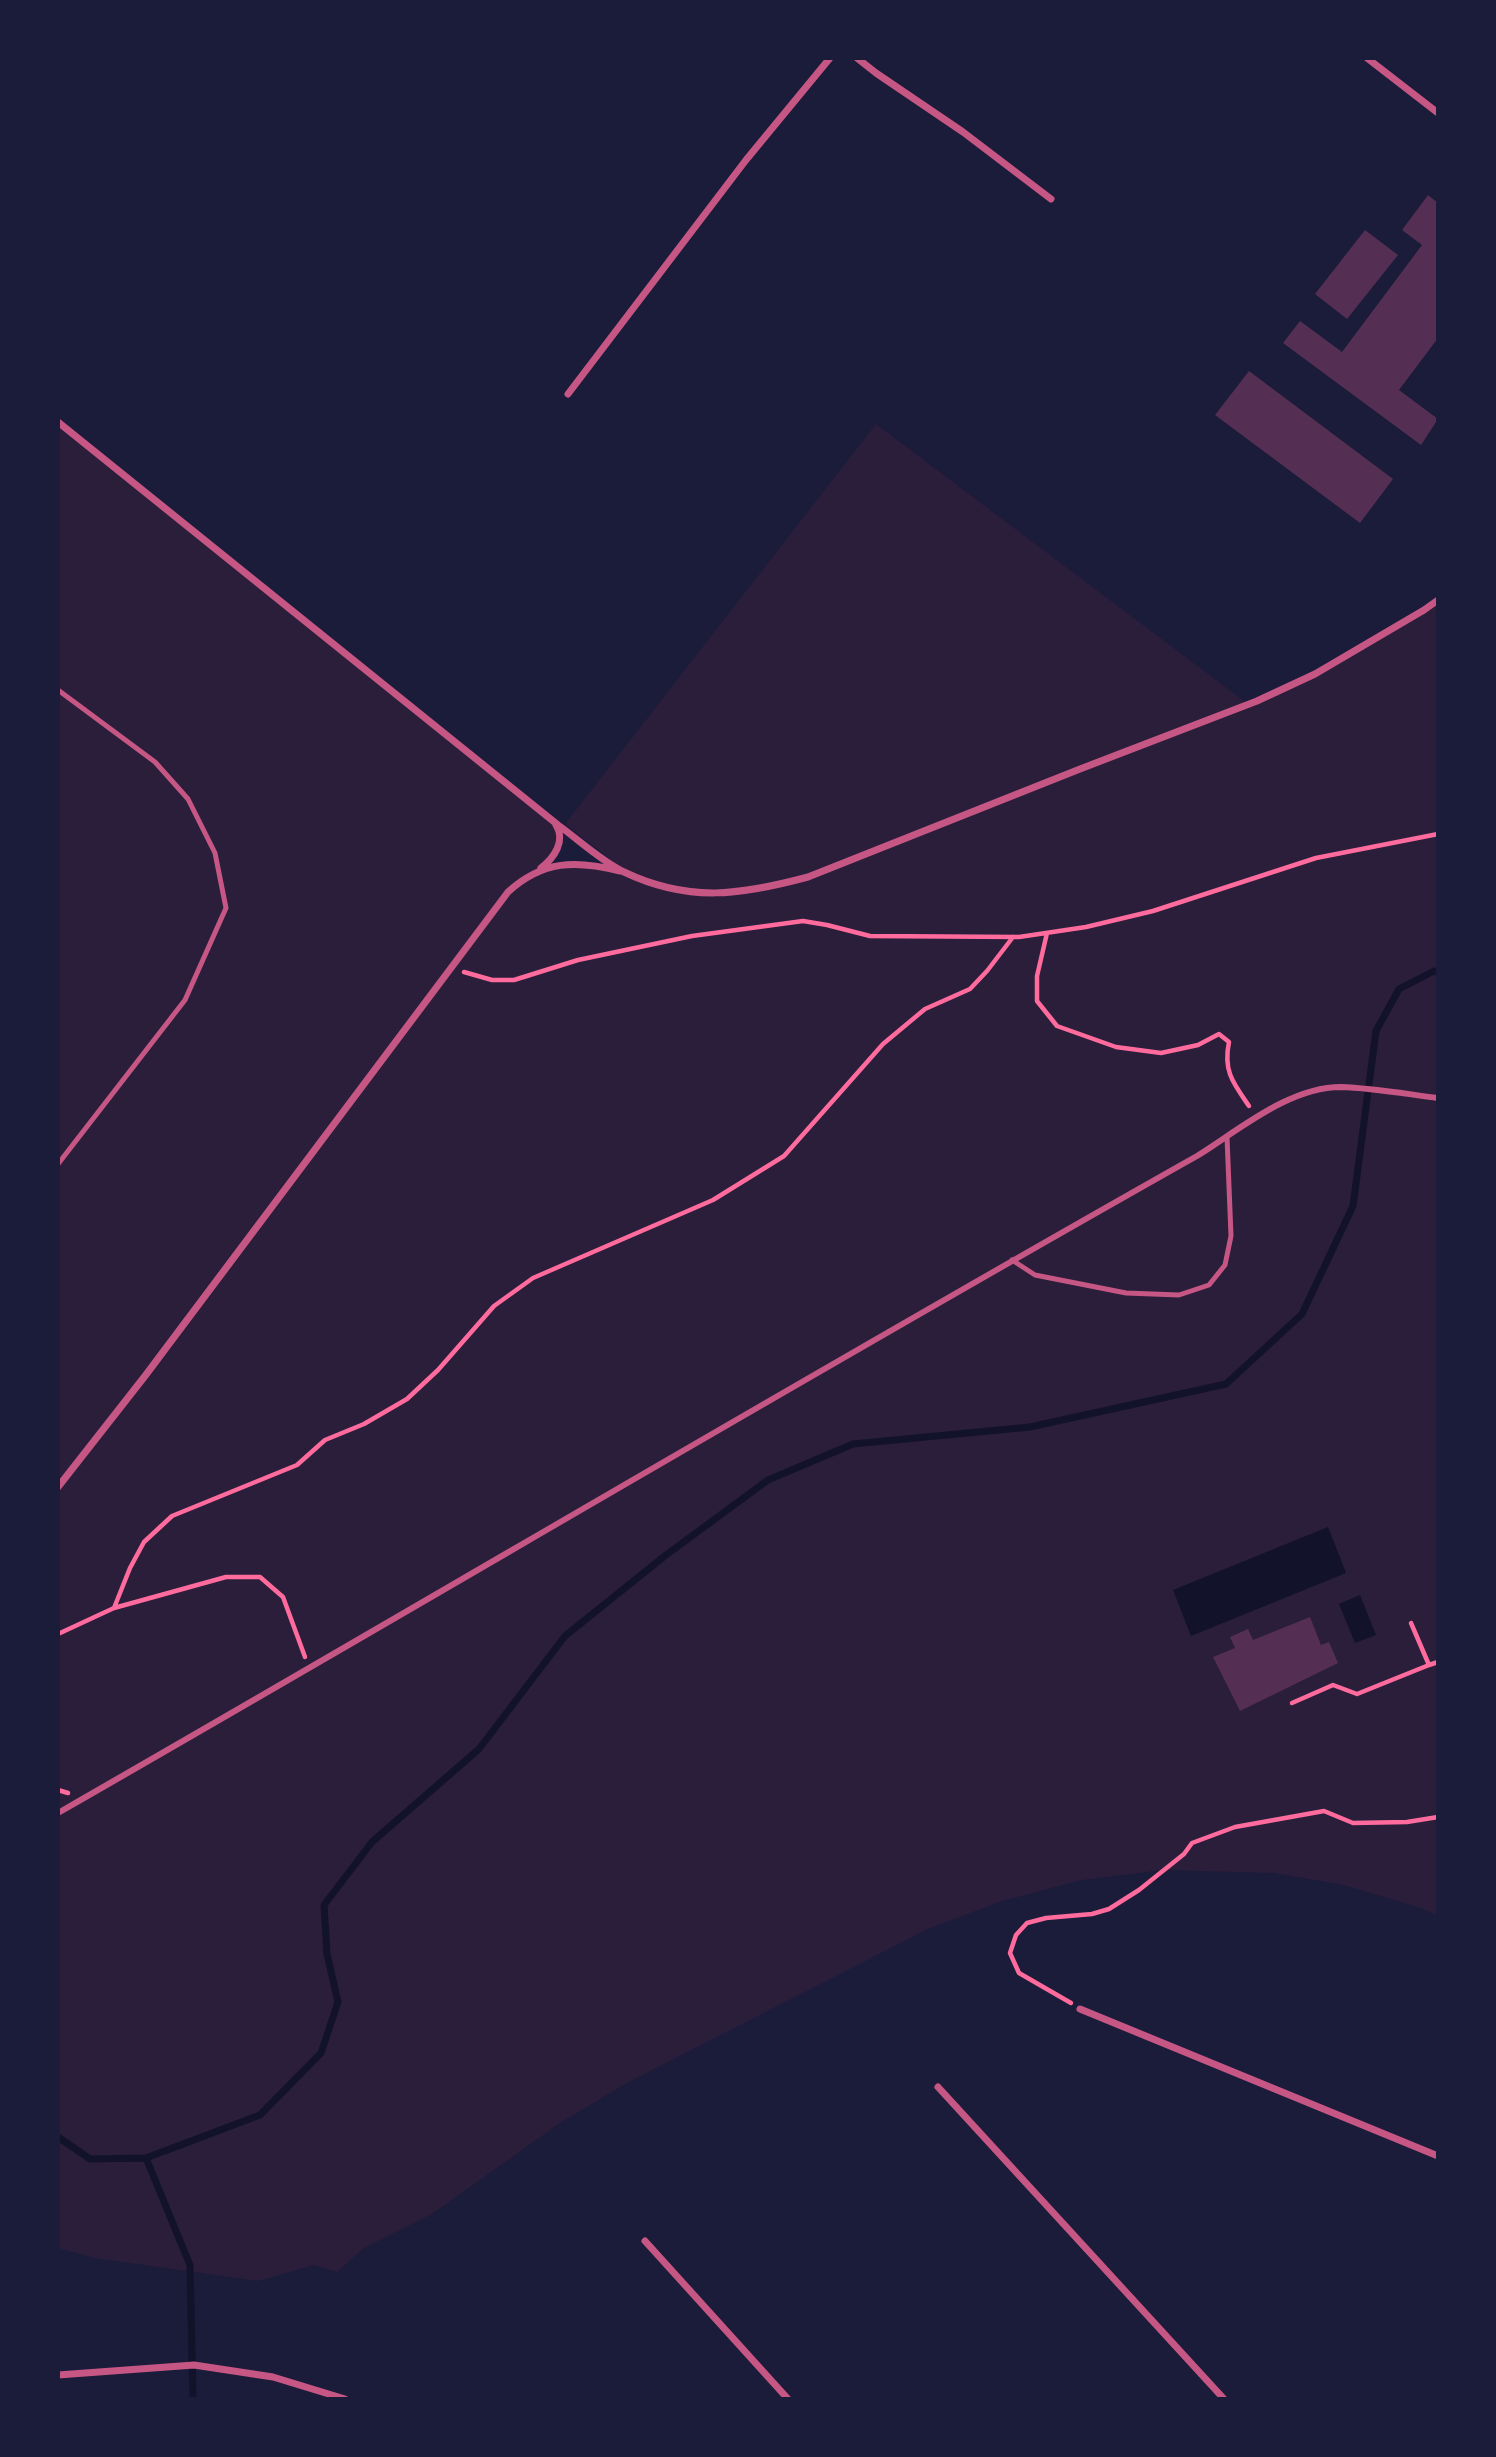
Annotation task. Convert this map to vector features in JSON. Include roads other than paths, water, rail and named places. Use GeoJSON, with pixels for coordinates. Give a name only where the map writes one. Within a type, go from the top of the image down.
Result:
{"type":"FeatureCollection","features":[{"type":"Feature","properties":{"kind":"street"},"geometry":{"type":"LineString","coordinates":[[568,394],[746,160],[830,58]]}},
{"type":"Feature","properties":{"kind":"street"},"geometry":{"type":"LineString","coordinates":[[858,58],[963,132],[1051,199]]}},
{"type":"Feature","properties":{"kind":"street"},"geometry":{"type":"LineString","coordinates":[[1367,58],[1438,113]]}},
{"type":"Feature","properties":{"kind":"street"},"geometry":{"type":"LineString","coordinates":[[58,422],[557,824],[628,873]]}},
{"type":"Feature","properties":{"kind":"street"},"geometry":{"type":"LineString","coordinates":[[534,872],[556,865],[580,863],[628,873],[682,892],[709,893],[766,888],[808,877],[1080,768],[1257,701],[1315,674],[1438,600]]}},
{"type":"Feature","properties":{"kind":"street"},"geometry":{"type":"LineString","coordinates":[[58,1487],[508,892],[547,863],[557,851],[561,841],[557,824]]}},
{"type":"Feature","properties":{"kind":"street"},"geometry":{"type":"LineString","coordinates":[[58,1813],[310,1669],[725,1424],[1296,1097],[1316,1090],[1340,1087],[1438,1098]]}},
{"type":"Feature","properties":{"kind":"street"},"geometry":{"type":"LineString","coordinates":[[1080,2009],[1438,2156]]}},
{"type":"Feature","properties":{"kind":"street"},"geometry":{"type":"LineString","coordinates":[[938,2087],[1224,2399]]}},
{"type":"Feature","properties":{"kind":"street"},"geometry":{"type":"LineString","coordinates":[[645,2241],[788,2399]]}},
{"type":"Feature","properties":{"kind":"street"},"geometry":{"type":"LineString","coordinates":[[58,2375],[194,2365],[273,2377],[345,2399]]}},
{"type":"Feature","properties":{"kind":"lane"},"geometry":{"type":"LineString","coordinates":[[58,690],[155,762],[188,799],[215,853],[226,908],[185,1000],[58,1164]]}},
{"type":"Feature","properties":{"kind":"lane"},"geometry":{"type":"LineString","coordinates":[[1012,1260],[1035,1275],[1126,1293],[1179,1295],[1209,1285],[1225,1265],[1231,1236],[1227,1138]]}},
{"type":"Feature","properties":{"kind":"waterway"},"geometry":{"type":"LineString","coordinates":[[58,2137],[90,2159],[146,2158],[260,2115],[321,2053],[338,2002],[327,1954],[324,1905],[372,1842],[479,1749],[565,1636],[666,1555],[768,1480],[853,1444],[1030,1427],[1226,1384],[1302,1314],[1353,1206],[1376,1031],[1399,989],[1434,971],[1438,972]]}},
{"type":"Feature","properties":{"kind":"waterway"},"geometry":{"type":"LineString","coordinates":[[146,2158],[190,2265],[193,2399]]}}]}
